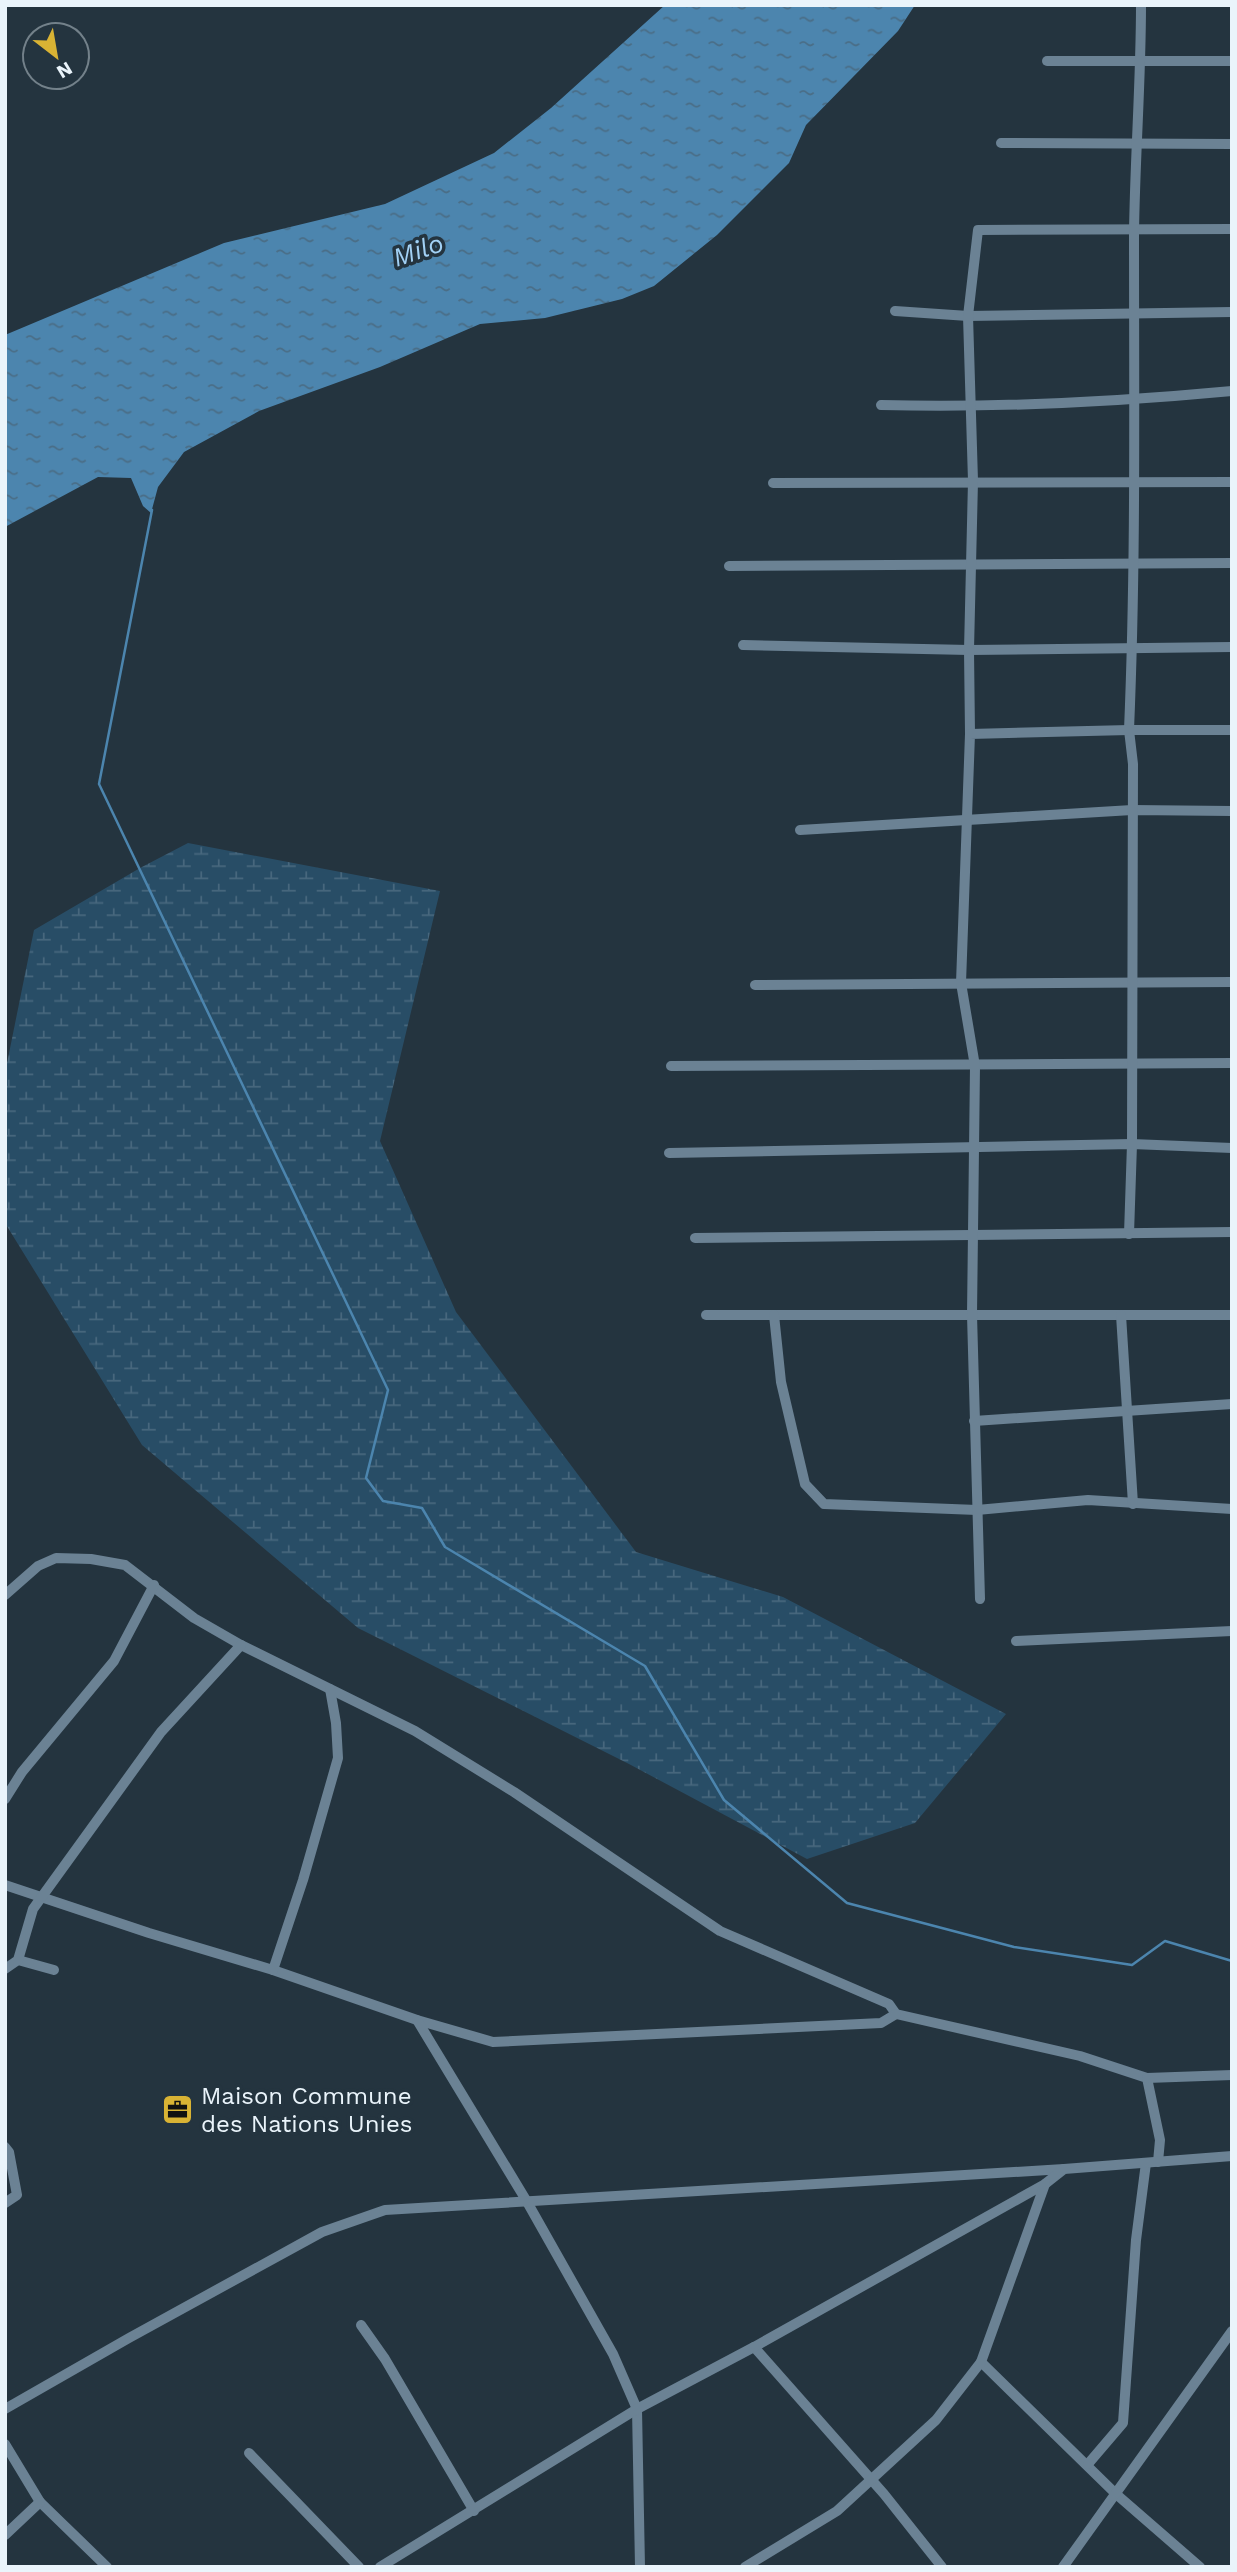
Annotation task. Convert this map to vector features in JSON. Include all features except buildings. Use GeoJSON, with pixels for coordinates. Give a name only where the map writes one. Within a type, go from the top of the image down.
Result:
{"type":"FeatureCollection","features":[{"type":"Feature","properties":{"kind":"street"},"geometry":{"type":"LineString","coordinates":[[1129,1234],[1132,1144],[1133,764],[1129,730],[1136,483],[1133,401],[1134,230],[1141,5]]}},
{"type":"Feature","properties":{"kind":"street"},"geometry":{"type":"LineString","coordinates":[[1047,61],[1232,61]]}},
{"type":"Feature","properties":{"kind":"street"},"geometry":{"type":"LineString","coordinates":[[1001,143],[1232,144]]}},
{"type":"Feature","properties":{"kind":"street"},"geometry":{"type":"LineString","coordinates":[[980,1599],[971,1315],[975,1066],[961,983],[970,734],[973,481],[968,316],[978,230],[1232,229]]}},
{"type":"Feature","properties":{"kind":"street"},"geometry":{"type":"LineString","coordinates":[[894,311],[968,316],[1232,312]]}},
{"type":"Feature","properties":{"kind":"street"},"geometry":{"type":"LineString","coordinates":[[881,405],[969,407],[1133,401],[1232,391]]}},
{"type":"Feature","properties":{"kind":"street"},"geometry":{"type":"LineString","coordinates":[[773,483],[1232,482]]}},
{"type":"Feature","properties":{"kind":"street"},"geometry":{"type":"LineString","coordinates":[[729,566],[1232,563]]}},
{"type":"Feature","properties":{"kind":"street"},"geometry":{"type":"LineString","coordinates":[[743,645],[969,650],[1232,647]]}},
{"type":"Feature","properties":{"kind":"street"},"geometry":{"type":"LineString","coordinates":[[970,734],[1232,730]]}},
{"type":"Feature","properties":{"kind":"street"},"geometry":{"type":"LineString","coordinates":[[800,830],[1132,810],[1232,811]]}},
{"type":"Feature","properties":{"kind":"street"},"geometry":{"type":"LineString","coordinates":[[755,985],[1232,982]]}},
{"type":"Feature","properties":{"kind":"street"},"geometry":{"type":"LineString","coordinates":[[671,1066],[1232,1063]]}},
{"type":"Feature","properties":{"kind":"street"},"geometry":{"type":"LineString","coordinates":[[670,1153],[1132,1144],[1232,1147]]}},
{"type":"Feature","properties":{"kind":"street"},"geometry":{"type":"LineString","coordinates":[[695,1238],[1232,1232]]}},
{"type":"Feature","properties":{"kind":"street"},"geometry":{"type":"LineString","coordinates":[[706,1315],[1232,1315]]}},
{"type":"Feature","properties":{"kind":"street"},"geometry":{"type":"LineString","coordinates":[[774,1315],[781,1382],[805,1484],[824,1504],[977,1510],[1088,1500],[1232,1509]]}},
{"type":"Feature","properties":{"kind":"street"},"geometry":{"type":"LineString","coordinates":[[1121,1315],[1133,1504]]}},
{"type":"Feature","properties":{"kind":"street"},"geometry":{"type":"LineString","coordinates":[[974,1421],[1232,1404]]}},
{"type":"Feature","properties":{"kind":"street"},"geometry":{"type":"LineString","coordinates":[[5,1595],[38,1566],[56,1558],[91,1559],[125,1565],[194,1618],[241,1645],[415,1731],[514,1792],[720,1931],[890,2004],[896,2014]]}},
{"type":"Feature","properties":{"kind":"street"},"geometry":{"type":"LineString","coordinates":[[5,1799],[22,1772],[114,1661],[154,1585]]}},
{"type":"Feature","properties":{"kind":"street"},"geometry":{"type":"LineString","coordinates":[[1016,1641],[1232,1631]]}},
{"type":"Feature","properties":{"kind":"street"},"geometry":{"type":"LineString","coordinates":[[5,1969],[18,1960],[33,1909],[161,1732],[241,1645]]}},
{"type":"Feature","properties":{"kind":"street"},"geometry":{"type":"LineString","coordinates":[[273,1970],[303,1880],[338,1758],[330,1689]]}},
{"type":"Feature","properties":{"kind":"street"},"geometry":{"type":"LineString","coordinates":[[5,1885],[149,1933],[273,1970],[417,2020],[493,2042],[881,2022],[896,2014],[1080,2056],[1147,2078],[1232,2075]]}},
{"type":"Feature","properties":{"kind":"street"},"geometry":{"type":"LineString","coordinates":[[18,1960],[54,1970]]}},
{"type":"Feature","properties":{"kind":"street"},"geometry":{"type":"LineString","coordinates":[[417,2020],[526,2200],[613,2354],[637,2409],[640,2567]]}},
{"type":"Feature","properties":{"kind":"street"},"geometry":{"type":"LineString","coordinates":[[1088,2464],[1123,2423],[1136,2240],[1152,2162],[1160,2140],[1147,2078]]}},
{"type":"Feature","properties":{"kind":"street"},"geometry":{"type":"LineString","coordinates":[[5,2147],[9,2152],[17,2195],[5,2203]]}},
{"type":"Feature","properties":{"kind":"street"},"geometry":{"type":"LineString","coordinates":[[5,2409],[321,2232],[385,2210],[1064,2169],[1232,2156]]}},
{"type":"Feature","properties":{"kind":"street"},"geometry":{"type":"LineString","coordinates":[[380,2567],[637,2409],[754,2347],[1045,2184],[1064,2169]]}},
{"type":"Feature","properties":{"kind":"street"},"geometry":{"type":"LineString","coordinates":[[746,2566],[837,2511],[936,2420],[981,2362],[1045,2184]]}},
{"type":"Feature","properties":{"kind":"street"},"geometry":{"type":"LineString","coordinates":[[361,2325],[474,2511]]}},
{"type":"Feature","properties":{"kind":"street"},"geometry":{"type":"LineString","coordinates":[[1063,2567],[1232,2331]]}},
{"type":"Feature","properties":{"kind":"street"},"geometry":{"type":"LineString","coordinates":[[754,2347],[871,2480],[942,2567]]}},
{"type":"Feature","properties":{"kind":"street"},"geometry":{"type":"LineString","coordinates":[[981,2362],[1088,2464],[1115,2494],[1200,2567]]}},
{"type":"Feature","properties":{"kind":"street"},"geometry":{"type":"LineString","coordinates":[[5,2444],[40,2502],[107,2567]]}},
{"type":"Feature","properties":{"kind":"street"},"geometry":{"type":"LineString","coordinates":[[248,2453],[359,2567]]}},
{"type":"Feature","properties":{"kind":"street"},"geometry":{"type":"LineString","coordinates":[[5,2535],[40,2502]]}},
{"type":"Feature","properties":{"kind":"green space"},"geometry":{"type":"Polygon","coordinates":[[[188,843],[440,891],[380,1141],[456,1312],[636,1552],[783,1597],[1006,1714],[915,1823],[807,1859],[629,1764],[358,1628],[142,1445],[5,1223],[5,1073],[34,930],[188,843]]]}},
{"type":"Feature","properties":{"kind":"water","name":"Milo"},"geometry":{"type":"Polygon","coordinates":[[[665,5],[915,5],[898,31],[806,125],[789,163],[717,235],[654,286],[622,299],[545,318],[480,324],[380,367],[259,411],[184,452],[158,487],[151,513],[143,506],[131,478],[98,477],[5,527],[5,335],[224,243],[385,204],[494,153],[551,108],[665,5]]]}},
{"type":"Feature","properties":{"kind":"waterway"},"geometry":{"type":"LineString","coordinates":[[152,510],[99,784],[388,1390],[366,1478],[383,1501],[422,1508],[445,1547],[645,1666],[724,1800],[847,1903],[1014,1947],[1132,1965],[1165,1941],[1232,1961]]}},
{"type":"Feature","properties":{"kind":"place","name":"Maison Commune des Nations Unies"},"geometry":{"type":"Point","coordinates":[178,2110]}}]}
